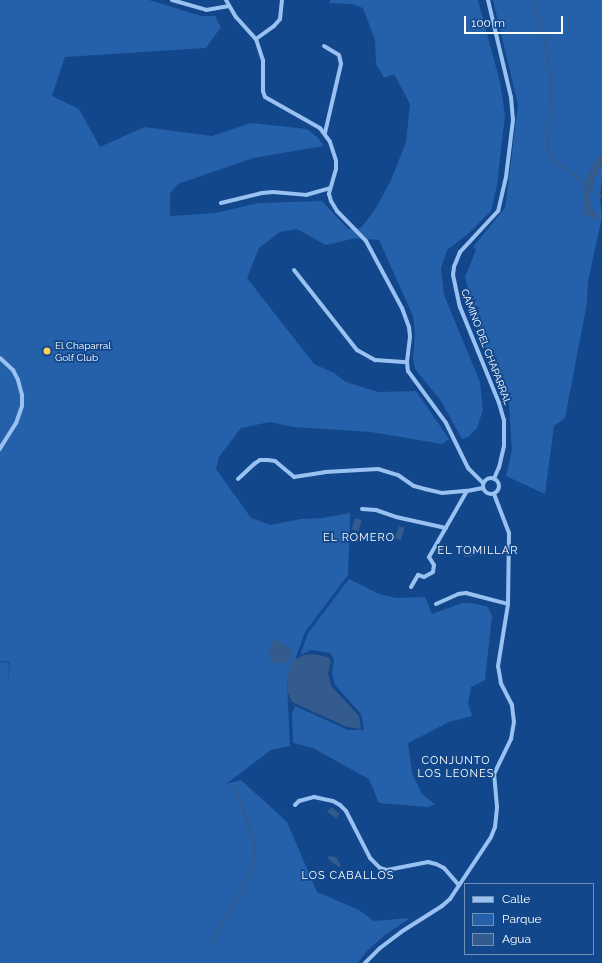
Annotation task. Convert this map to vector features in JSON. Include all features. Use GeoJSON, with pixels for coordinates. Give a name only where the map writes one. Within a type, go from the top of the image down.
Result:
{"type":"FeatureCollection","features":[{"type":"Feature","properties":{"kind":"street"},"geometry":{"type":"LineString","coordinates":[[172,0],[206,10],[228,6]]}},
{"type":"Feature","properties":{"kind":"street"},"geometry":{"type":"LineString","coordinates":[[226,0],[228,6],[256,39],[263,60],[263,91],[266,97],[312,122],[325,133],[336,161],[336,170],[329,194],[334,207],[366,241],[406,317],[410,336],[406,362],[408,371],[446,423],[468,468],[483,486],[487,494],[494,494],[500,488],[499,482],[494,479],[487,479],[483,486],[467,492],[442,493],[414,486],[393,474],[378,469],[325,472],[294,477],[275,461],[268,460],[260,460],[238,480]]}},
{"type":"Feature","properties":{"kind":"street"},"geometry":{"type":"LineString","coordinates":[[256,39],[274,26],[280,19],[282,0]]}},
{"type":"Feature","properties":{"kind":"street","name":"CAMINO DEL CHAPARRAL"},"geometry":{"type":"LineString","coordinates":[[488,0],[511,96],[512,120],[506,177],[498,211],[460,252],[454,267],[453,275],[460,307],[499,403],[504,420],[504,446],[499,468],[494,479]]}},
{"type":"Feature","properties":{"kind":"street"},"geometry":{"type":"LineString","coordinates":[[324,46],[339,55],[341,64],[325,133]]}},
{"type":"Feature","properties":{"kind":"street"},"geometry":{"type":"LineString","coordinates":[[220,203],[262,193],[273,192],[306,195],[330,188]]}},
{"type":"Feature","properties":{"kind":"street"},"geometry":{"type":"LineString","coordinates":[[294,270],[357,350],[375,360],[406,362]]}},
{"type":"Feature","properties":{"kind":"street"},"geometry":{"type":"LineString","coordinates":[[0,358],[12,370],[18,380],[22,395],[22,406],[16,423],[0,449]]}},
{"type":"Feature","properties":{"kind":"street"},"geometry":{"type":"LineString","coordinates":[[411,587],[418,575],[424,577],[433,572],[434,566],[429,556],[467,492]]}},
{"type":"Feature","properties":{"kind":"street"},"geometry":{"type":"LineString","coordinates":[[365,963],[380,948],[401,932],[442,906],[459,885],[491,837],[495,827],[497,807],[494,774],[511,739],[514,714],[509,697],[498,675],[498,666],[508,604],[509,533],[494,494]]}},
{"type":"Feature","properties":{"kind":"street"},"geometry":{"type":"LineString","coordinates":[[362,509],[376,510],[396,517],[446,528]]}},
{"type":"Feature","properties":{"kind":"street"},"geometry":{"type":"LineString","coordinates":[[436,604],[458,594],[466,593],[508,604]]}},
{"type":"Feature","properties":{"kind":"street"},"geometry":{"type":"LineString","coordinates":[[295,805],[299,801],[314,797],[333,801],[346,811],[370,858],[380,868],[387,870],[428,862],[444,868],[459,885]]}},
{"type":"Feature","properties":{"kind":"green space","name":"El Chaparral Golf Club"},"geometry":{"type":"Polygon","coordinates":[[[0,0],[149,0],[201,16],[215,16],[221,27],[206,48],[65,57],[52,96],[79,109],[100,147],[144,127],[212,136],[251,123],[307,129],[317,137],[324,146],[253,158],[178,184],[170,193],[170,216],[215,213],[258,203],[322,201],[348,229],[361,228],[376,208],[391,180],[406,142],[410,104],[394,74],[384,78],[376,64],[375,40],[363,8],[352,4],[330,3],[330,0],[478,0],[500,82],[505,115],[497,185],[491,211],[468,234],[447,250],[441,268],[444,295],[480,382],[483,410],[477,428],[468,437],[462,439],[441,401],[415,369],[413,359],[415,333],[413,316],[379,240],[356,238],[326,245],[297,229],[280,232],[259,248],[247,278],[314,364],[334,373],[346,382],[378,392],[416,391],[449,439],[442,444],[371,432],[293,427],[270,422],[241,428],[219,457],[216,469],[251,518],[270,525],[301,519],[322,518],[350,513],[348,575],[305,632],[287,683],[290,746],[271,750],[226,784],[241,780],[287,822],[317,892],[359,910],[374,921],[410,918],[385,935],[366,952],[358,963],[0,963],[0,662],[9,663],[8,684],[10,662],[0,661],[0,0]]]}},
{"type":"Feature","properties":{"kind":"green space"},"geometry":{"type":"Polygon","coordinates":[[[493,0],[602,0],[602,179],[600,198],[602,217],[588,281],[587,303],[565,418],[554,426],[545,494],[506,476],[512,450],[509,404],[489,363],[465,277],[476,250],[473,247],[505,208],[518,105],[493,0]]]}},
{"type":"Feature","properties":{"kind":"green space"},"geometry":{"type":"Polygon","coordinates":[[[349,579],[379,594],[396,598],[425,597],[432,614],[462,603],[472,603],[488,607],[492,616],[485,680],[471,687],[468,703],[472,716],[449,722],[408,743],[412,773],[422,794],[435,804],[428,807],[379,803],[369,779],[313,748],[293,743],[292,714],[295,706],[348,730],[364,730],[361,714],[335,685],[332,673],[334,660],[330,653],[311,650],[300,655],[308,633],[349,579]]]}},
{"type":"Feature","properties":{"kind":"water"},"geometry":{"type":"Polygon","coordinates":[[[598,156],[602,157],[602,164],[594,181],[590,195],[591,208],[597,213],[596,219],[587,216],[584,212],[583,192],[587,175],[598,156]]]}},
{"type":"Feature","properties":{"kind":"water"},"geometry":{"type":"Polygon","coordinates":[[[355,518],[362,520],[358,531],[352,530],[355,518]]]}},
{"type":"Feature","properties":{"kind":"water"},"geometry":{"type":"Polygon","coordinates":[[[399,526],[405,528],[401,540],[395,538],[399,526]]]}},
{"type":"Feature","properties":{"kind":"water"},"geometry":{"type":"Polygon","coordinates":[[[471,549],[475,551],[475,556],[464,557],[464,553],[471,549]]]}},
{"type":"Feature","properties":{"kind":"water"},"geometry":{"type":"Polygon","coordinates":[[[275,639],[291,649],[291,658],[284,663],[277,664],[272,662],[269,657],[271,644],[275,639]]]}},
{"type":"Feature","properties":{"kind":"water"},"geometry":{"type":"Polygon","coordinates":[[[313,654],[328,657],[331,661],[328,674],[332,687],[359,716],[361,729],[347,727],[292,702],[287,691],[289,666],[292,661],[304,655],[313,654]]]}},
{"type":"Feature","properties":{"kind":"water"},"geometry":{"type":"Polygon","coordinates":[[[331,807],[340,814],[336,819],[327,812],[331,807]]]}},
{"type":"Feature","properties":{"kind":"water"},"geometry":{"type":"Polygon","coordinates":[[[329,856],[336,857],[341,866],[339,867],[328,859],[329,856]]]}},
{"type":"Feature","properties":{"kind":"waterway"},"geometry":{"type":"LineString","coordinates":[[532,0],[545,41],[551,81],[548,156],[585,184]]}},
{"type":"Feature","properties":{"kind":"waterway"},"geometry":{"type":"LineString","coordinates":[[590,188],[602,197]]}},
{"type":"Feature","properties":{"kind":"waterway"},"geometry":{"type":"LineString","coordinates":[[210,946],[253,870],[255,842],[235,788]]}},
{"type":"Feature","properties":{"kind":"place","name":"El Chaparral Golf Club"},"geometry":{"type":"Point","coordinates":[47,351]}},
{"type":"Feature","properties":{"kind":"district","name":"EL ROMERO"},"geometry":{"type":"Point","coordinates":[359,538]}},
{"type":"Feature","properties":{"kind":"district","name":"EL TOMILLAR"},"geometry":{"type":"Point","coordinates":[478,551]}},
{"type":"Feature","properties":{"kind":"district","name":"CONJUNTO LOS LEONES"},"geometry":{"type":"Point","coordinates":[456,768]}},
{"type":"Feature","properties":{"kind":"district","name":"LOS CABALLOS"},"geometry":{"type":"Point","coordinates":[348,876]}}]}
